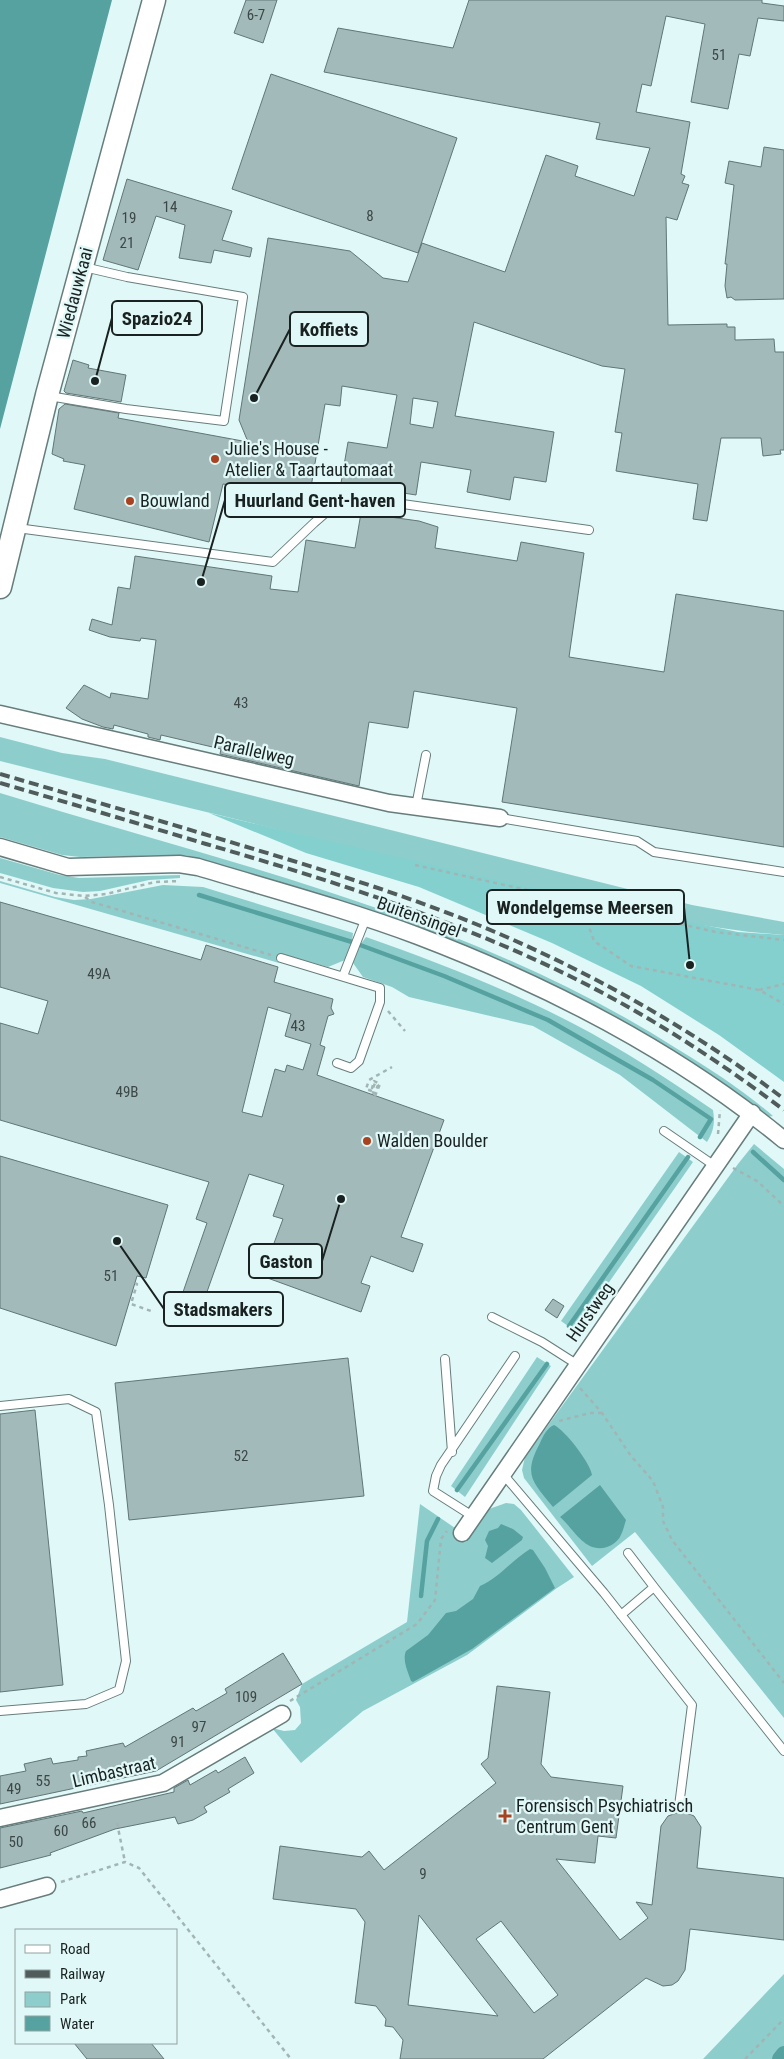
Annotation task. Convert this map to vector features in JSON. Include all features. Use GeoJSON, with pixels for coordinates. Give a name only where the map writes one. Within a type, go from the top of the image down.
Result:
{"type":"FeatureCollection","features":[{"type":"Feature","properties":{"kind":"main road","name":"Wiedauwkaai"},"geometry":{"type":"LineString","coordinates":[[0,587],[47,395],[154,0]]}},
{"type":"Feature","properties":{"kind":"street","name":"Parallelweg"},"geometry":{"type":"LineString","coordinates":[[0,714],[389,803],[500,818]]}},
{"type":"Feature","properties":{"kind":"street","name":"Buitensingel"},"geometry":{"type":"LineString","coordinates":[[0,847],[68,867],[178,864],[198,867],[366,918],[417,936],[496,967],[563,999],[645,1043],[718,1089],[742,1128],[784,1140]]}},
{"type":"Feature","properties":{"kind":"street","name":"Hurstweg"},"geometry":{"type":"LineString","coordinates":[[462,1533],[742,1128]]}},
{"type":"Feature","properties":{"kind":"street","name":"Limbastraat"},"geometry":{"type":"LineString","coordinates":[[0,1818],[163,1783],[282,1714]]}},
{"type":"Feature","properties":{"kind":"street"},"geometry":{"type":"LineString","coordinates":[[0,1899],[47,1886]]}},
{"type":"Feature","properties":{"kind":"lane"},"geometry":{"type":"LineString","coordinates":[[47,395],[126,409],[224,421],[243,297],[127,277],[82,267]]}},
{"type":"Feature","properties":{"kind":"lane"},"geometry":{"type":"LineString","coordinates":[[15,528],[273,562],[345,496],[589,530]]}},
{"type":"Feature","properties":{"kind":"lane"},"geometry":{"type":"LineString","coordinates":[[416,806],[426,755]]}},
{"type":"Feature","properties":{"kind":"lane"},"geometry":{"type":"LineString","coordinates":[[500,818],[637,841],[654,852],[784,872]]}},
{"type":"Feature","properties":{"kind":"lane"},"geometry":{"type":"LineString","coordinates":[[343,976],[366,918]]}},
{"type":"Feature","properties":{"kind":"lane"},"geometry":{"type":"LineString","coordinates":[[281,958],[380,988],[379,1003],[359,1061],[351,1068],[337,1063]]}},
{"type":"Feature","properties":{"kind":"lane"},"geometry":{"type":"LineString","coordinates":[[664,1130],[718,1162]]}},
{"type":"Feature","properties":{"kind":"lane"},"geometry":{"type":"LineString","coordinates":[[492,1317],[542,1342],[574,1370]]}},
{"type":"Feature","properties":{"kind":"lane"},"geometry":{"type":"LineString","coordinates":[[474,1517],[433,1491],[436,1476],[515,1356]]}},
{"type":"Feature","properties":{"kind":"lane"},"geometry":{"type":"LineString","coordinates":[[445,1359],[452,1452]]}},
{"type":"Feature","properties":{"kind":"lane"},"geometry":{"type":"LineString","coordinates":[[0,1406],[69,1399],[96,1412],[109,1505],[126,1661],[119,1690],[86,1704],[0,1711]]}},
{"type":"Feature","properties":{"kind":"lane"},"geometry":{"type":"LineString","coordinates":[[503,1474],[621,1615],[692,1706],[679,1806]]}},
{"type":"Feature","properties":{"kind":"lane"},"geometry":{"type":"LineString","coordinates":[[628,1553],[784,1751]]}},
{"type":"Feature","properties":{"kind":"lane"},"geometry":{"type":"LineString","coordinates":[[621,1615],[654,1587]]}},
{"type":"Feature","properties":{"kind":"path"},"geometry":{"type":"LineString","coordinates":[[414,865],[716,932],[784,940]]}},
{"type":"Feature","properties":{"kind":"path"},"geometry":{"type":"LineString","coordinates":[[0,877],[56,893],[84,896],[106,894],[155,882],[187,882]]}},
{"type":"Feature","properties":{"kind":"path"},"geometry":{"type":"LineString","coordinates":[[84,896],[92,902],[281,958]]}},
{"type":"Feature","properties":{"kind":"path"},"geometry":{"type":"LineString","coordinates":[[586,904],[588,924],[594,940],[631,966],[759,990],[784,1004]]}},
{"type":"Feature","properties":{"kind":"path"},"geometry":{"type":"LineString","coordinates":[[759,990],[784,984]]}},
{"type":"Feature","properties":{"kind":"path"},"geometry":{"type":"LineString","coordinates":[[379,1003],[405,1031]]}},
{"type":"Feature","properties":{"kind":"path"},"geometry":{"type":"LineString","coordinates":[[375,1096],[380,1084],[374,1081],[372,1086],[370,1092],[375,1093],[378,1085],[375,1083],[372,1091],[366,1089],[369,1080],[392,1067]]}},
{"type":"Feature","properties":{"kind":"path"},"geometry":{"type":"LineString","coordinates":[[715,1104],[742,1128]]}},
{"type":"Feature","properties":{"kind":"path"},"geometry":{"type":"LineString","coordinates":[[718,1162],[756,1181],[784,1206]]}},
{"type":"Feature","properties":{"kind":"path"},"geometry":{"type":"LineString","coordinates":[[135,1283],[137,1284],[132,1304],[151,1311]]}},
{"type":"Feature","properties":{"kind":"path"},"geometry":{"type":"LineString","coordinates":[[574,1370],[631,1456],[653,1482],[663,1507],[663,1521],[672,1540],[784,1684]]}},
{"type":"Feature","properties":{"kind":"path"},"geometry":{"type":"LineString","coordinates":[[543,1416],[554,1422],[590,1413],[602,1413]]}},
{"type":"Feature","properties":{"kind":"path"},"geometry":{"type":"LineString","coordinates":[[118,1823],[126,1862]]}},
{"type":"Feature","properties":{"kind":"path"},"geometry":{"type":"LineString","coordinates":[[47,1886],[126,1862],[139,1868],[291,2059]]}},
{"type":"Feature","properties":{"kind":"path"},"geometry":{"type":"LineString","coordinates":[[745,2059],[784,2019]]}},
{"type":"Feature","properties":{"kind":"green space"},"geometry":{"type":"Polygon","coordinates":[[[0,737],[62,753],[105,759],[692,905],[784,922],[784,935],[710,926],[600,905],[184,807],[0,761],[0,737]]]}},
{"type":"Feature","properties":{"kind":"green space"},"geometry":{"type":"Polygon","coordinates":[[[0,793],[262,871],[435,929],[518,964],[600,1004],[704,1065],[773,1116],[766,1117],[668,1047],[606,1011],[484,953],[371,911],[186,855],[80,857],[62,855],[0,837],[0,793]]]}},
{"type":"Feature","properties":{"kind":"green space"},"geometry":{"type":"Polygon","coordinates":[[[0,858],[60,875],[79,878],[180,875],[180,878],[149,880],[100,891],[83,892],[53,888],[0,873],[0,858]]]}},
{"type":"Feature","properties":{"kind":"green space"},"geometry":{"type":"Polygon","coordinates":[[[0,881],[55,897],[74,900],[91,899],[163,885],[203,887],[353,933],[352,942],[345,960],[328,967],[282,954],[279,963],[0,883],[0,881]]]}},
{"type":"Feature","properties":{"kind":"green space"},"geometry":{"type":"Polygon","coordinates":[[[366,937],[445,966],[523,999],[574,1024],[627,1054],[713,1110],[713,1126],[707,1142],[620,1075],[533,1026],[409,997],[392,987],[363,977],[353,963],[360,945],[366,937]]]}},
{"type":"Feature","properties":{"kind":"green space"},"geometry":{"type":"Polygon","coordinates":[[[754,1144],[784,1169],[784,1718],[635,1532],[592,1566],[524,1478],[522,1470],[525,1457],[754,1144]]]}},
{"type":"Feature","properties":{"kind":"green space"},"geometry":{"type":"Polygon","coordinates":[[[679,1152],[693,1162],[575,1331],[561,1321],[679,1152]]]}},
{"type":"Feature","properties":{"kind":"green space"},"geometry":{"type":"Polygon","coordinates":[[[537,1357],[551,1366],[465,1497],[451,1486],[537,1357]]]}},
{"type":"Feature","properties":{"kind":"green space"},"geometry":{"type":"Polygon","coordinates":[[[506,1503],[514,1504],[521,1510],[574,1577],[467,1655],[363,1711],[301,1763],[272,1728],[284,1731],[295,1730],[301,1723],[300,1707],[296,1700],[302,1684],[407,1622],[420,1504],[455,1528],[453,1533],[466,1542],[489,1509],[506,1503]]]}},
{"type":"Feature","properties":{"kind":"green space"},"geometry":{"type":"Polygon","coordinates":[[[784,1974],[784,2059],[703,2059],[784,1974]]]}},
{"type":"Feature","properties":{"kind":"shaded area"},"geometry":{"type":"Polygon","coordinates":[[[209,813],[602,904],[738,932],[784,935],[784,1082],[719,1035],[641,986],[552,943],[419,887],[306,853],[209,813]]]}},
{"type":"Feature","properties":{"kind":"water"},"geometry":{"type":"Polygon","coordinates":[[[0,0],[112,0],[0,429],[0,0]]]}},
{"type":"Feature","properties":{"kind":"water"},"geometry":{"type":"Polygon","coordinates":[[[554,1425],[577,1448],[591,1470],[592,1475],[553,1507],[535,1484],[531,1470],[542,1438],[547,1430],[554,1425]]]}},
{"type":"Feature","properties":{"kind":"water"},"geometry":{"type":"Polygon","coordinates":[[[600,1485],[626,1520],[618,1540],[612,1545],[599,1548],[586,1544],[560,1517],[600,1485]]]}},
{"type":"Feature","properties":{"kind":"water"},"geometry":{"type":"Polygon","coordinates":[[[501,1524],[513,1529],[523,1537],[522,1540],[492,1563],[485,1558],[488,1546],[485,1540],[489,1531],[498,1528],[501,1524]]]}},
{"type":"Feature","properties":{"kind":"water"},"geometry":{"type":"Polygon","coordinates":[[[530,1549],[533,1550],[545,1568],[555,1588],[472,1649],[413,1682],[411,1681],[405,1662],[406,1651],[428,1635],[446,1613],[456,1611],[473,1599],[480,1586],[487,1583],[530,1549]]]}},
{"type":"Feature","properties":{"kind":"building"},"geometry":{"type":"Polygon","coordinates":[[[246,0],[277,0],[263,43],[234,33],[246,0]]]}},
{"type":"Feature","properties":{"kind":"building"},"geometry":{"type":"Polygon","coordinates":[[[469,0],[762,0],[762,3],[784,6],[784,21],[758,18],[750,56],[739,54],[728,109],[691,102],[705,24],[666,16],[651,86],[642,84],[636,112],[690,122],[681,174],[685,176],[682,183],[689,185],[677,220],[666,217],[668,325],[727,324],[727,327],[735,327],[735,340],[774,339],[775,352],[784,352],[784,450],[780,450],[781,454],[763,456],[761,438],[721,438],[707,521],[693,519],[698,484],[616,471],[622,433],[615,432],[625,369],[602,366],[474,322],[455,416],[554,432],[546,482],[514,477],[510,500],[467,492],[471,470],[421,462],[416,495],[341,483],[348,442],[387,448],[397,395],[342,386],[340,406],[325,404],[309,499],[223,484],[209,542],[74,509],[85,465],[63,461],[64,459],[52,454],[59,409],[65,404],[119,413],[118,418],[248,442],[239,420],[268,238],[350,251],[383,278],[408,282],[422,243],[505,272],[546,155],[578,166],[575,176],[634,196],[650,148],[596,139],[600,123],[324,72],[338,28],[453,48],[469,0]],[[413,398],[410,424],[433,428],[438,402],[413,398]]]}},
{"type":"Feature","properties":{"kind":"building"},"geometry":{"type":"Polygon","coordinates":[[[271,74],[457,138],[418,253],[232,189],[271,74]]]}},
{"type":"Feature","properties":{"kind":"building"},"geometry":{"type":"Polygon","coordinates":[[[764,147],[784,150],[784,299],[735,300],[731,297],[727,298],[725,286],[727,264],[725,264],[734,185],[725,183],[729,161],[761,167],[764,147]]]}},
{"type":"Feature","properties":{"kind":"building"},"geometry":{"type":"Polygon","coordinates":[[[127,179],[232,211],[222,240],[252,248],[250,257],[214,250],[211,263],[179,258],[185,225],[156,216],[138,270],[103,260],[127,179]]]}},
{"type":"Feature","properties":{"kind":"building"},"geometry":{"type":"Polygon","coordinates":[[[73,360],[89,365],[88,368],[126,375],[121,402],[66,393],[64,391],[73,360]]]}},
{"type":"Feature","properties":{"kind":"building"},"geometry":{"type":"Polygon","coordinates":[[[361,513],[419,521],[438,527],[435,548],[517,561],[521,542],[584,553],[569,657],[664,672],[676,594],[784,611],[784,847],[502,802],[517,708],[414,691],[408,728],[369,722],[359,786],[220,754],[221,749],[161,735],[160,740],[148,737],[148,734],[114,725],[113,729],[103,727],[82,719],[66,708],[84,685],[110,698],[111,693],[148,699],[156,640],[141,638],[140,641],[110,637],[89,630],[92,619],[112,625],[118,587],[130,589],[135,556],[272,576],[270,589],[298,592],[306,540],[355,548],[361,513]]]}},
{"type":"Feature","properties":{"kind":"building"},"geometry":{"type":"Polygon","coordinates":[[[0,902],[201,960],[206,945],[278,967],[274,982],[333,999],[331,1008],[334,1014],[328,1016],[320,1045],[325,1047],[317,1075],[444,1120],[401,1237],[423,1244],[413,1272],[371,1256],[361,1283],[370,1286],[361,1312],[262,1276],[263,1274],[255,1263],[267,1262],[283,1219],[273,1216],[284,1185],[249,1174],[203,1303],[182,1295],[207,1223],[196,1219],[209,1182],[0,1120],[0,1023],[38,1034],[48,1001],[0,987],[0,902]],[[268,1007],[242,1112],[262,1117],[275,1069],[285,1072],[287,1065],[303,1070],[311,1044],[285,1036],[291,1014],[268,1007]]]}},
{"type":"Feature","properties":{"kind":"building"},"geometry":{"type":"Polygon","coordinates":[[[0,1156],[168,1205],[146,1278],[137,1276],[116,1346],[0,1308],[0,1156]]]}},
{"type":"Feature","properties":{"kind":"building"},"geometry":{"type":"Polygon","coordinates":[[[553,1299],[564,1306],[557,1318],[545,1310],[553,1299]]]}},
{"type":"Feature","properties":{"kind":"building"},"geometry":{"type":"Polygon","coordinates":[[[348,1358],[364,1496],[129,1520],[115,1383],[348,1358]]]}},
{"type":"Feature","properties":{"kind":"building"},"geometry":{"type":"Polygon","coordinates":[[[35,1410],[63,1685],[0,1692],[0,1414],[35,1410]]]}},
{"type":"Feature","properties":{"kind":"building"},"geometry":{"type":"Polygon","coordinates":[[[283,1653],[302,1684],[156,1771],[0,1804],[0,1776],[26,1771],[24,1764],[51,1758],[53,1764],[78,1760],[78,1757],[87,1756],[86,1751],[123,1743],[125,1747],[193,1708],[196,1711],[227,1693],[225,1689],[283,1653]]]}},
{"type":"Feature","properties":{"kind":"building"},"geometry":{"type":"Polygon","coordinates":[[[497,1686],[550,1692],[541,1764],[551,1777],[623,1786],[616,1838],[598,1836],[595,1863],[556,1859],[620,1940],[648,1918],[636,1902],[652,1905],[661,1826],[668,1816],[682,1811],[694,1816],[701,1827],[697,1868],[784,1878],[784,1940],[690,1929],[685,1970],[678,1981],[672,1985],[663,1986],[646,1978],[543,2059],[400,2059],[403,2040],[393,2027],[385,2026],[386,2019],[376,2006],[355,2003],[365,1922],[356,1909],[273,1899],[280,1846],[362,1857],[369,1851],[384,1870],[496,1783],[481,1764],[488,1758],[497,1686]],[[419,1915],[408,2005],[498,2016],[419,1915]],[[501,1921],[476,1939],[534,2013],[558,1995],[501,1921]]]}},
{"type":"Feature","properties":{"kind":"building"},"geometry":{"type":"Polygon","coordinates":[[[245,1757],[254,1773],[228,1789],[230,1792],[204,1807],[207,1812],[193,1820],[178,1824],[175,1817],[115,1829],[50,1853],[51,1855],[0,1868],[0,1828],[82,1811],[83,1813],[174,1792],[174,1788],[188,1780],[190,1785],[216,1770],[218,1773],[245,1757]]]}},
{"type":"Feature","properties":{"kind":"building"},"geometry":{"type":"Polygon","coordinates":[[[75,2044],[152,2044],[164,2059],[87,2059],[75,2044]]]}},
{"type":"Feature","properties":{"kind":"waterway"},"geometry":{"type":"LineString","coordinates":[[199,895],[352,942],[444,976],[548,1020],[653,1080],[711,1119],[700,1137]]}},
{"type":"Feature","properties":{"kind":"waterway"},"geometry":{"type":"LineString","coordinates":[[753,1152],[784,1180]]}},
{"type":"Feature","properties":{"kind":"waterway"},"geometry":{"type":"LineString","coordinates":[[569,1326],[688,1157]]}},
{"type":"Feature","properties":{"kind":"waterway"},"geometry":{"type":"LineString","coordinates":[[457,1490],[547,1364]]}},
{"type":"Feature","properties":{"kind":"waterway"},"geometry":{"type":"LineString","coordinates":[[421,1596],[427,1541],[438,1519]]}},
{"type":"Feature","properties":{"kind":"waterway"},"geometry":{"type":"LineString","coordinates":[[780,2059],[784,2054]]}},
{"type":"Feature","properties":{"kind":"railway"},"geometry":{"type":"LineString","coordinates":[[0,774],[328,872],[396,894],[495,932],[571,967],[645,1006],[716,1050],[784,1099]]}},
{"type":"Feature","properties":{"kind":"railway"},"geometry":{"type":"LineString","coordinates":[[0,783],[248,856],[374,896],[498,943],[571,977],[634,1010],[696,1048],[784,1110]]}},
{"type":"Feature","properties":{"kind":"place","name":"Spazio24"},"geometry":{"type":"Point","coordinates":[95,381]}},
{"type":"Feature","properties":{"kind":"place","name":"Koffiets"},"geometry":{"type":"Point","coordinates":[254,398]}},
{"type":"Feature","properties":{"kind":"place","name":"Julie's House - Atelier & Taartautomaat"},"geometry":{"type":"Point","coordinates":[215,459]}},
{"type":"Feature","properties":{"kind":"place","name":"Bouwland"},"geometry":{"type":"Point","coordinates":[130,501]}},
{"type":"Feature","properties":{"kind":"place","name":"Huurland Gent-haven"},"geometry":{"type":"Point","coordinates":[201,582]}},
{"type":"Feature","properties":{"kind":"place","name":"Wondelgemse Meersen"},"geometry":{"type":"Point","coordinates":[690,965]}},
{"type":"Feature","properties":{"kind":"place","name":"Walden Boulder"},"geometry":{"type":"Point","coordinates":[367,1141]}},
{"type":"Feature","properties":{"kind":"place","name":"Gaston"},"geometry":{"type":"Point","coordinates":[341,1199]}},
{"type":"Feature","properties":{"kind":"place","name":"Stadsmakers"},"geometry":{"type":"Point","coordinates":[117,1241]}},
{"type":"Feature","properties":{"kind":"place","name":"Forensisch Psychiatrisch Centrum Gent"},"geometry":{"type":"Point","coordinates":[505,1816]}}]}
